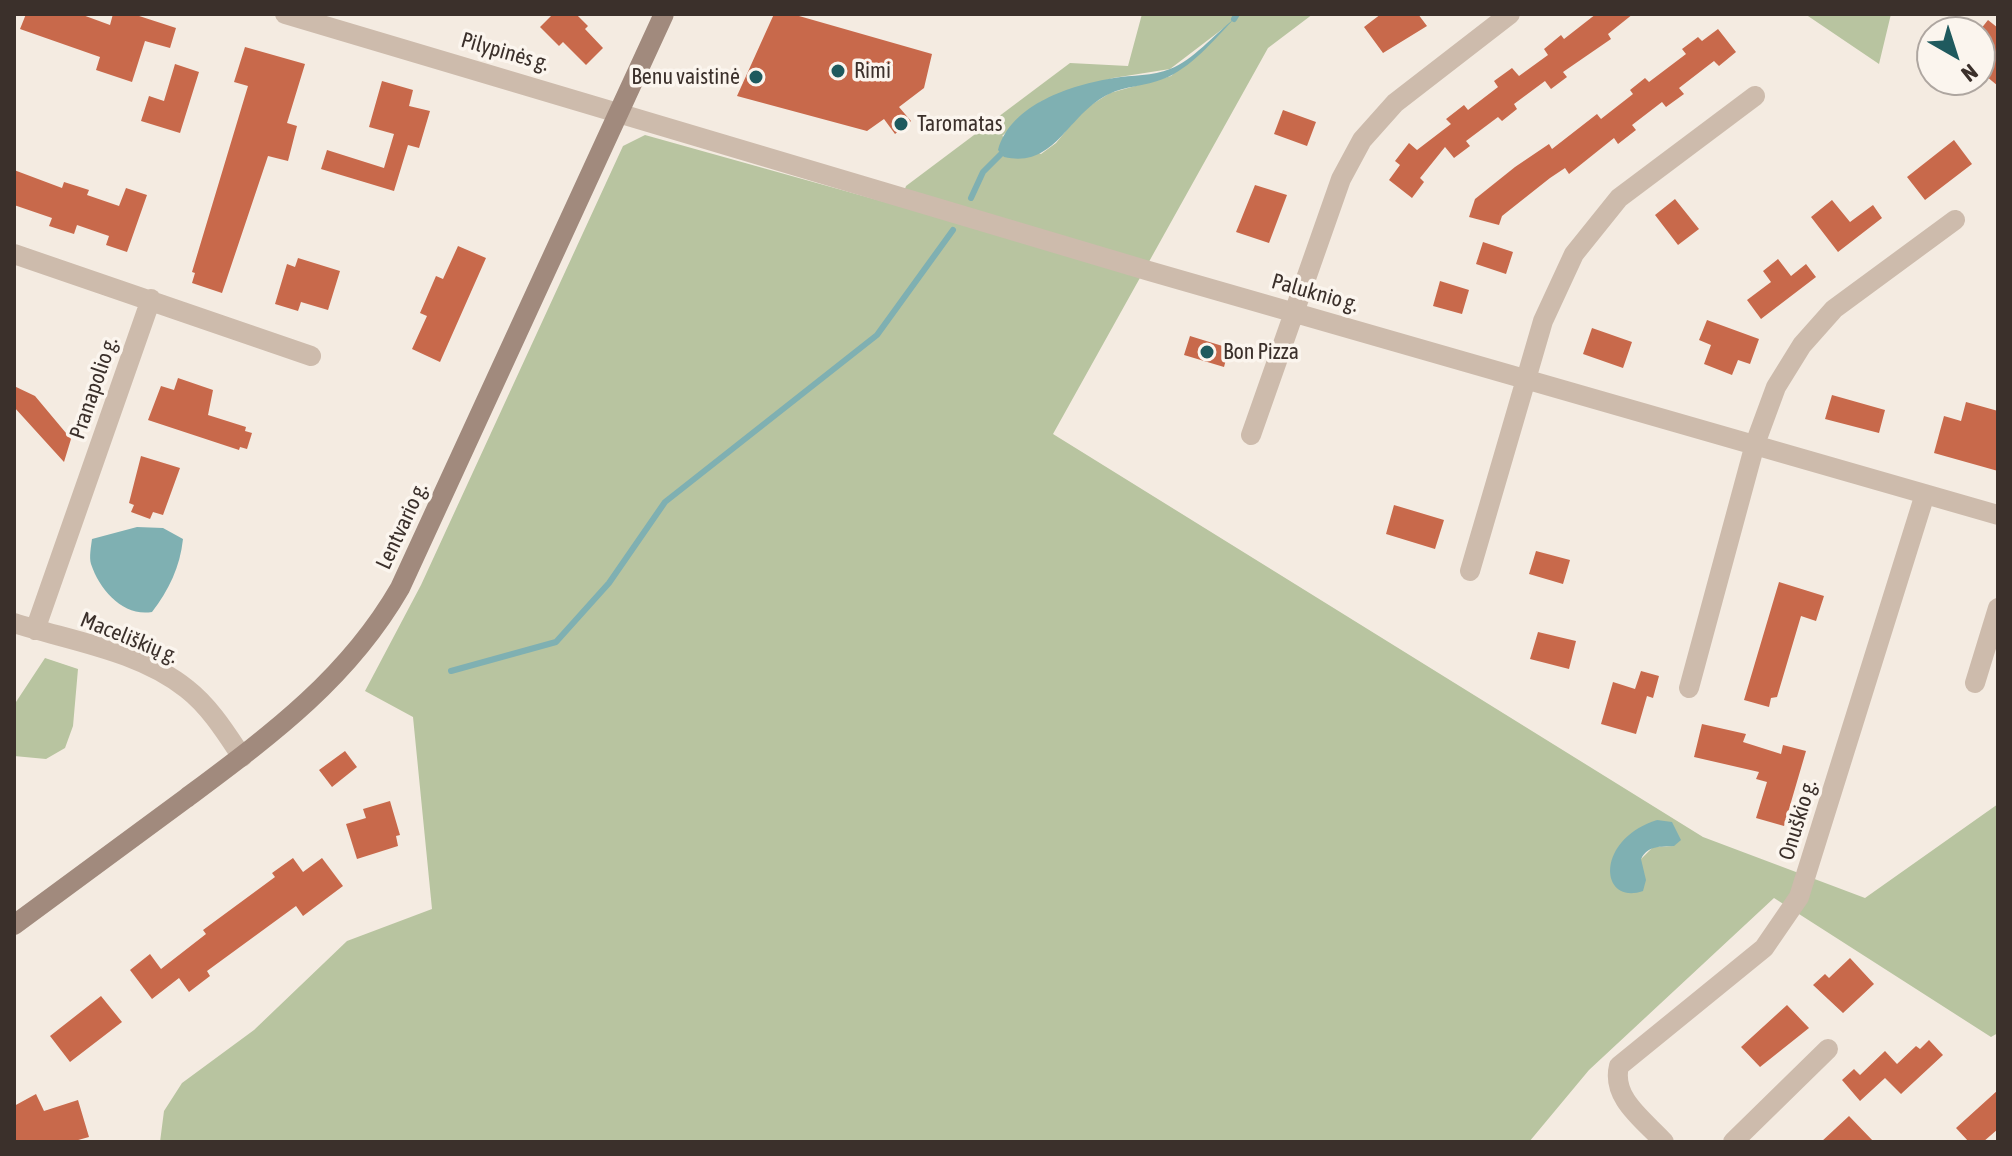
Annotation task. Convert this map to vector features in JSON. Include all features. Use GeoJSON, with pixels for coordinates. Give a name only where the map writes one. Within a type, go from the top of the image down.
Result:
{"type":"FeatureCollection","features":[{"type":"Feature","properties":{"kind":"main road","name":"Lentvario g."},"geometry":{"type":"LineString","coordinates":[[14,925],[242,757],[318,695],[377,627],[400,588],[664,14]]}},
{"type":"Feature","properties":{"kind":"street","name":"Pilypinės g."},"geometry":{"type":"LineString","coordinates":[[285,14],[568,95],[619,114]]}},
{"type":"Feature","properties":{"kind":"street"},"geometry":{"type":"LineString","coordinates":[[1251,435],[1292,311],[1341,179],[1362,140],[1395,103],[1510,14]]}},
{"type":"Feature","properties":{"kind":"street"},"geometry":{"type":"LineString","coordinates":[[1470,571],[1529,380],[1543,321],[1574,254],[1619,198],[1755,96]]}},
{"type":"Feature","properties":{"kind":"street","name":"Paluknio g."},"geometry":{"type":"LineString","coordinates":[[619,114],[1998,515]]}},
{"type":"Feature","properties":{"kind":"street"},"geometry":{"type":"LineString","coordinates":[[1689,688],[1755,444],[1776,387],[1810,336],[1834,309],[1955,220]]}},
{"type":"Feature","properties":{"kind":"street"},"geometry":{"type":"LineString","coordinates":[[14,254],[311,356]]}},
{"type":"Feature","properties":{"kind":"street","name":"Pranapolio g."},"geometry":{"type":"LineString","coordinates":[[35,630],[151,299]]}},
{"type":"Feature","properties":{"kind":"street","name":"Onuškio g."},"geometry":{"type":"LineString","coordinates":[[1664,1142],[1618,1092],[1615,1080],[1619,1066],[1764,948],[1799,897],[1925,494]]}},
{"type":"Feature","properties":{"kind":"street"},"geometry":{"type":"LineString","coordinates":[[1975,683],[1998,608]]}},
{"type":"Feature","properties":{"kind":"street","name":"Maceliškių g."},"geometry":{"type":"LineString","coordinates":[[14,623],[104,649],[163,674],[205,706],[242,757]]}},
{"type":"Feature","properties":{"kind":"street"},"geometry":{"type":"LineString","coordinates":[[1733,1142],[1828,1049]]}},
{"type":"Feature","properties":{"kind":"green space"},"geometry":{"type":"Polygon","coordinates":[[[1142,14],[1313,14],[1268,48],[1053,434],[1703,837],[1865,898],[1998,804],[1998,1033],[1991,1037],[1774,898],[1589,1070],[1529,1142],[160,1142],[164,1111],[182,1083],[254,1030],[347,941],[432,909],[413,717],[365,691],[421,585],[623,146],[645,135],[899,206],[906,186],[1070,63],[1128,66],[1142,14]],[[1229,24],[1170,69],[1113,78],[1040,102],[1002,136],[1041,154],[1056,143],[1083,110],[1110,93],[1171,76],[1229,24]],[[1657,820],[1641,859],[1653,847],[1674,846],[1657,820]]]}},
{"type":"Feature","properties":{"kind":"green space"},"geometry":{"type":"Polygon","coordinates":[[[1805,14],[1891,14],[1879,64],[1805,14]]]}},
{"type":"Feature","properties":{"kind":"green space"},"geometry":{"type":"Polygon","coordinates":[[[45,658],[78,669],[73,726],[65,748],[46,759],[14,756],[14,705],[45,658]]]}},
{"type":"Feature","properties":{"kind":"water"},"geometry":{"type":"Polygon","coordinates":[[[1234,19],[1183,68],[1156,81],[1109,94],[1082,114],[1049,148],[1022,159],[1004,157],[998,150],[1016,120],[1045,99],[1097,81],[1170,69],[1195,53],[1234,19]]]}},
{"type":"Feature","properties":{"kind":"water"},"geometry":{"type":"Polygon","coordinates":[[[137,527],[163,528],[183,539],[173,578],[152,612],[132,610],[114,600],[100,584],[90,561],[92,539],[137,527]]]}},
{"type":"Feature","properties":{"kind":"water"},"geometry":{"type":"Polygon","coordinates":[[[1657,820],[1672,822],[1681,840],[1674,846],[1655,848],[1644,854],[1641,859],[1646,880],[1643,891],[1629,893],[1618,889],[1610,869],[1614,855],[1622,842],[1637,829],[1657,820]]]}},
{"type":"Feature","properties":{"kind":"building"},"geometry":{"type":"Polygon","coordinates":[[[26,14],[80,14],[110,25],[113,14],[133,14],[176,28],[170,48],[145,41],[132,82],[96,70],[100,57],[20,29],[26,14]]]}},
{"type":"Feature","properties":{"kind":"building"},"geometry":{"type":"Polygon","coordinates":[[[553,14],[576,14],[603,48],[586,65],[563,42],[559,46],[540,27],[553,14]]]}},
{"type":"Feature","properties":{"kind":"building","name":"Rimi"},"geometry":{"type":"Polygon","coordinates":[[[774,14],[792,14],[932,54],[924,88],[899,107],[911,121],[895,134],[884,119],[867,131],[737,96],[774,14]]]}},
{"type":"Feature","properties":{"kind":"building"},"geometry":{"type":"Polygon","coordinates":[[[1381,14],[1418,14],[1427,26],[1383,53],[1364,27],[1381,14]]]}},
{"type":"Feature","properties":{"kind":"building"},"geometry":{"type":"Polygon","coordinates":[[[1596,14],[1633,14],[1608,34],[1611,39],[1563,72],[1567,77],[1551,89],[1545,81],[1514,104],[1517,109],[1502,121],[1498,117],[1466,141],[1470,146],[1454,158],[1445,147],[1420,178],[1424,182],[1412,198],[1389,180],[1400,165],[1395,161],[1409,143],[1417,150],[1451,124],[1446,119],[1464,105],[1468,110],[1498,87],[1494,81],[1512,68],[1519,76],[1548,55],[1544,49],[1561,35],[1564,39],[1596,14]]]}},
{"type":"Feature","properties":{"kind":"building"},"geometry":{"type":"Polygon","coordinates":[[[1996,26],[1998,28],[1998,86],[1996,84],[1996,26]]]}},
{"type":"Feature","properties":{"kind":"building"},"geometry":{"type":"Polygon","coordinates":[[[1718,29],[1736,52],[1719,66],[1714,61],[1679,88],[1684,94],[1666,107],[1662,102],[1632,125],[1636,130],[1618,144],[1614,138],[1569,174],[1565,168],[1550,178],[1502,216],[1499,225],[1469,217],[1475,199],[1515,167],[1549,144],[1552,149],[1597,114],[1601,119],[1633,94],[1630,90],[1645,78],[1649,82],[1686,54],[1682,49],[1698,37],[1702,41],[1718,29]]]}},
{"type":"Feature","properties":{"kind":"building"},"geometry":{"type":"Polygon","coordinates":[[[245,47],[305,64],[287,123],[297,126],[288,161],[268,156],[222,293],[192,283],[195,273],[192,272],[248,86],[234,82],[245,47]]]}},
{"type":"Feature","properties":{"kind":"building"},"geometry":{"type":"Polygon","coordinates":[[[175,64],[199,72],[180,133],[141,121],[149,96],[164,101],[175,64]]]}},
{"type":"Feature","properties":{"kind":"building"},"geometry":{"type":"Polygon","coordinates":[[[382,81],[413,90],[409,106],[430,111],[419,148],[408,145],[394,191],[321,169],[327,150],[384,168],[394,134],[369,127],[382,81]]]}},
{"type":"Feature","properties":{"kind":"building"},"geometry":{"type":"Polygon","coordinates":[[[1283,110],[1316,122],[1307,146],[1274,134],[1283,110]]]}},
{"type":"Feature","properties":{"kind":"building"},"geometry":{"type":"Polygon","coordinates":[[[1954,140],[1972,164],[1925,200],[1907,177],[1954,140]]]}},
{"type":"Feature","properties":{"kind":"building"},"geometry":{"type":"Polygon","coordinates":[[[14,170],[62,188],[64,182],[89,190],[87,195],[119,206],[126,188],[147,195],[127,252],[106,245],[109,236],[77,225],[74,234],[49,226],[52,218],[14,205],[14,170]]]}},
{"type":"Feature","properties":{"kind":"building"},"geometry":{"type":"Polygon","coordinates":[[[1255,185],[1287,195],[1269,243],[1236,232],[1255,185]]]}},
{"type":"Feature","properties":{"kind":"building"},"geometry":{"type":"Polygon","coordinates":[[[1675,199],[1699,229],[1678,245],[1655,215],[1675,199]]]}},
{"type":"Feature","properties":{"kind":"building"},"geometry":{"type":"Polygon","coordinates":[[[1832,200],[1850,222],[1873,205],[1882,218],[1838,252],[1811,217],[1832,200]]]}},
{"type":"Feature","properties":{"kind":"building"},"geometry":{"type":"Polygon","coordinates":[[[1483,242],[1513,252],[1506,274],[1476,264],[1483,242]]]}},
{"type":"Feature","properties":{"kind":"building"},"geometry":{"type":"Polygon","coordinates":[[[458,246],[486,258],[440,362],[412,349],[427,316],[420,313],[436,276],[443,279],[458,246]]]}},
{"type":"Feature","properties":{"kind":"building"},"geometry":{"type":"Polygon","coordinates":[[[298,258],[340,271],[328,310],[301,302],[298,311],[275,304],[287,264],[295,267],[298,258]]]}},
{"type":"Feature","properties":{"kind":"building"},"geometry":{"type":"Polygon","coordinates":[[[1778,259],[1791,276],[1806,264],[1816,277],[1761,319],[1747,300],[1771,282],[1763,271],[1778,259]]]}},
{"type":"Feature","properties":{"kind":"building"},"geometry":{"type":"Polygon","coordinates":[[[1440,281],[1469,290],[1462,314],[1433,306],[1440,281]]]}},
{"type":"Feature","properties":{"kind":"building"},"geometry":{"type":"Polygon","coordinates":[[[1707,320],[1759,339],[1750,364],[1738,360],[1732,375],[1704,364],[1711,345],[1699,340],[1707,320]]]}},
{"type":"Feature","properties":{"kind":"building"},"geometry":{"type":"Polygon","coordinates":[[[1592,328],[1632,342],[1623,368],[1583,354],[1592,328]]]}},
{"type":"Feature","properties":{"kind":"building","name":"Bon Pizza"},"geometry":{"type":"Polygon","coordinates":[[[1190,336],[1229,348],[1224,367],[1184,355],[1190,336]]]}},
{"type":"Feature","properties":{"kind":"building"},"geometry":{"type":"Polygon","coordinates":[[[178,378],[213,390],[208,415],[246,427],[245,431],[252,433],[247,449],[240,447],[239,450],[148,420],[161,386],[174,390],[178,378]]]}},
{"type":"Feature","properties":{"kind":"building"},"geometry":{"type":"Polygon","coordinates":[[[14,386],[35,396],[71,439],[64,462],[14,407],[14,386]]]}},
{"type":"Feature","properties":{"kind":"building"},"geometry":{"type":"Polygon","coordinates":[[[1832,395],[1885,410],[1879,433],[1825,419],[1832,395]]]}},
{"type":"Feature","properties":{"kind":"building"},"geometry":{"type":"Polygon","coordinates":[[[1966,402],[1998,411],[1998,471],[1934,453],[1944,416],[1961,421],[1966,402]]]}},
{"type":"Feature","properties":{"kind":"building"},"geometry":{"type":"Polygon","coordinates":[[[141,456],[180,468],[163,515],[153,512],[150,519],[131,512],[134,505],[129,503],[141,456]]]}},
{"type":"Feature","properties":{"kind":"building"},"geometry":{"type":"Polygon","coordinates":[[[1394,505],[1444,520],[1435,549],[1386,534],[1394,505]]]}},
{"type":"Feature","properties":{"kind":"building"},"geometry":{"type":"Polygon","coordinates":[[[1536,551],[1570,560],[1563,584],[1529,574],[1536,551]]]}},
{"type":"Feature","properties":{"kind":"building"},"geometry":{"type":"Polygon","coordinates":[[[1779,582],[1824,596],[1816,621],[1801,616],[1777,697],[1771,698],[1769,707],[1744,700],[1779,582]]]}},
{"type":"Feature","properties":{"kind":"building"},"geometry":{"type":"Polygon","coordinates":[[[1538,632],[1576,641],[1569,669],[1530,659],[1538,632]]]}},
{"type":"Feature","properties":{"kind":"building"},"geometry":{"type":"Polygon","coordinates":[[[1641,671],[1659,676],[1653,698],[1647,696],[1636,734],[1601,724],[1613,682],[1635,689],[1641,671]]]}},
{"type":"Feature","properties":{"kind":"building"},"geometry":{"type":"Polygon","coordinates":[[[1702,724],[1746,734],[1743,742],[1781,754],[1783,745],[1806,751],[1784,826],[1756,818],[1767,782],[1756,779],[1759,772],[1694,757],[1702,724]]]}},
{"type":"Feature","properties":{"kind":"building"},"geometry":{"type":"Polygon","coordinates":[[[345,751],[357,767],[332,787],[319,770],[345,751]]]}},
{"type":"Feature","properties":{"kind":"building"},"geometry":{"type":"Polygon","coordinates":[[[390,801],[400,835],[396,836],[398,846],[357,859],[346,824],[366,818],[363,809],[390,801]]]}},
{"type":"Feature","properties":{"kind":"building"},"geometry":{"type":"Polygon","coordinates":[[[293,858],[303,872],[322,858],[343,886],[303,916],[296,906],[207,971],[210,976],[189,992],[179,978],[152,999],[130,970],[150,954],[161,969],[206,934],[203,930],[275,877],[272,873],[293,858]]]}},
{"type":"Feature","properties":{"kind":"building"},"geometry":{"type":"Polygon","coordinates":[[[1850,958],[1874,984],[1843,1013],[1813,985],[1825,974],[1829,978],[1850,958]]]}},
{"type":"Feature","properties":{"kind":"building"},"geometry":{"type":"Polygon","coordinates":[[[101,996],[122,1022],[70,1062],[50,1036],[101,996]]]}},
{"type":"Feature","properties":{"kind":"building"},"geometry":{"type":"Polygon","coordinates":[[[1787,1005],[1809,1028],[1760,1067],[1741,1047],[1787,1005]]]}},
{"type":"Feature","properties":{"kind":"building"},"geometry":{"type":"Polygon","coordinates":[[[1929,1040],[1943,1055],[1901,1094],[1885,1078],[1860,1101],[1842,1080],[1854,1069],[1860,1075],[1885,1051],[1897,1064],[1916,1046],[1920,1049],[1929,1040]]]}},
{"type":"Feature","properties":{"kind":"building"},"geometry":{"type":"Polygon","coordinates":[[[1998,1090],[1998,1129],[1983,1142],[1969,1142],[1956,1128],[1998,1090]]]}},
{"type":"Feature","properties":{"kind":"building"},"geometry":{"type":"Polygon","coordinates":[[[36,1094],[44,1111],[78,1100],[89,1137],[71,1142],[14,1142],[14,1106],[36,1094]]]}},
{"type":"Feature","properties":{"kind":"building"},"geometry":{"type":"Polygon","coordinates":[[[1849,1116],[1874,1142],[1821,1142],[1849,1116]]]}},
{"type":"Feature","properties":{"kind":"waterway"},"geometry":{"type":"LineString","coordinates":[[1234,19],[1237,14]]}},
{"type":"Feature","properties":{"kind":"waterway"},"geometry":{"type":"LineString","coordinates":[[971,198],[983,172],[1001,154]]}},
{"type":"Feature","properties":{"kind":"waterway"},"geometry":{"type":"LineString","coordinates":[[451,671],[556,642],[609,583],[665,502],[877,335],[953,230]]}},
{"type":"Feature","properties":{"kind":"place","name":"Rimi"},"geometry":{"type":"Point","coordinates":[838,71]}},
{"type":"Feature","properties":{"kind":"place","name":"Benu vaistinė"},"geometry":{"type":"Point","coordinates":[756,77]}},
{"type":"Feature","properties":{"kind":"place","name":"Taromatas"},"geometry":{"type":"Point","coordinates":[901,124]}},
{"type":"Feature","properties":{"kind":"place","name":"Bon Pizza"},"geometry":{"type":"Point","coordinates":[1207,352]}}]}
